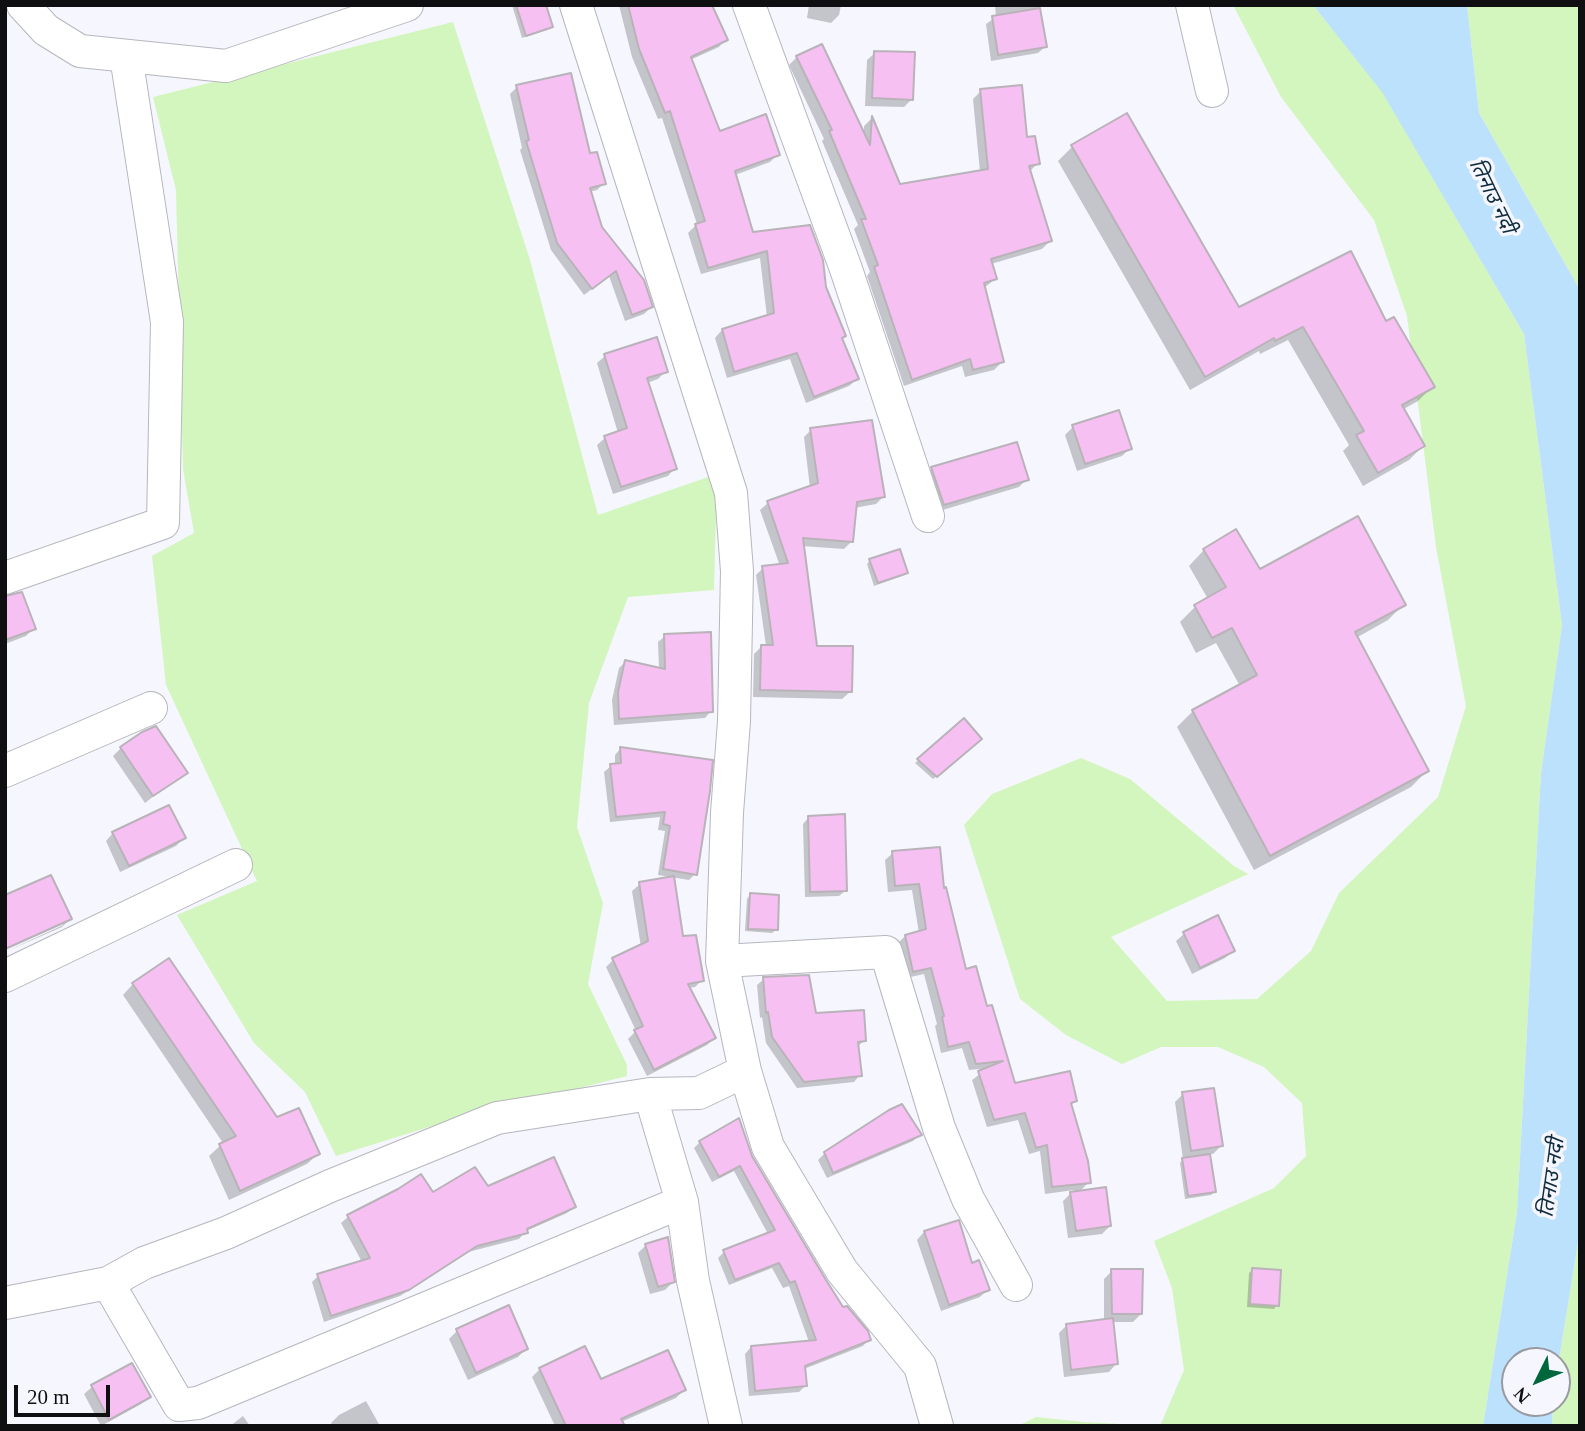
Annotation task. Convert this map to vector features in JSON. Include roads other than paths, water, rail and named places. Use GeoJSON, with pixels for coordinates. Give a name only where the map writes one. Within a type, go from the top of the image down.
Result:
{"type":"FeatureCollection","features":[{"type":"Feature","properties":{"kind":"street"},"geometry":{"type":"LineString","coordinates":[[23,5],[46,30],[80,51],[226,66],[408,5]]}},
{"type":"Feature","properties":{"kind":"street"},"geometry":{"type":"LineString","coordinates":[[576,5],[731,493],[737,570],[734,721],[727,813],[722,961],[745,1071],[768,1147],[842,1271],[920,1366],[937,1426]]}},
{"type":"Feature","properties":{"kind":"street"},"geometry":{"type":"LineString","coordinates":[[749,5],[846,269],[928,516]]}},
{"type":"Feature","properties":{"kind":"street"},"geometry":{"type":"LineString","coordinates":[[1192,5],[1212,92]]}},
{"type":"Feature","properties":{"kind":"street"},"geometry":{"type":"LineString","coordinates":[[5,578],[163,523],[167,322],[126,56]]}},
{"type":"Feature","properties":{"kind":"street"},"geometry":{"type":"LineString","coordinates":[[5,771],[151,709]]}},
{"type":"Feature","properties":{"kind":"street"},"geometry":{"type":"LineString","coordinates":[[5,976],[236,865]]}},
{"type":"Feature","properties":{"kind":"street"},"geometry":{"type":"LineString","coordinates":[[722,961],[886,953],[939,1128],[968,1199],[1016,1285]]}},
{"type":"Feature","properties":{"kind":"street"},"geometry":{"type":"LineString","coordinates":[[5,1303],[108,1283],[144,1263],[226,1233],[330,1186],[497,1118],[650,1094],[699,1093],[745,1071]]}},
{"type":"Feature","properties":{"kind":"street"},"geometry":{"type":"LineString","coordinates":[[650,1094],[682,1202],[693,1281],[726,1426]]}},
{"type":"Feature","properties":{"kind":"street"},"geometry":{"type":"LineString","coordinates":[[108,1283],[179,1405],[198,1403],[682,1202]]}},
{"type":"Feature","properties":{"kind":"water","name":"तिनाउ नदी"},"geometry":{"type":"Polygon","coordinates":[[[1313,5],[1467,5],[1479,113],[1580,290],[1580,1230],[1561,1347],[1501,1347],[1501,1417],[1552,1417],[1552,1426],[1483,1426],[1517,1212],[1541,773],[1562,625],[1524,334],[1382,92],[1313,5]]]}}]}
